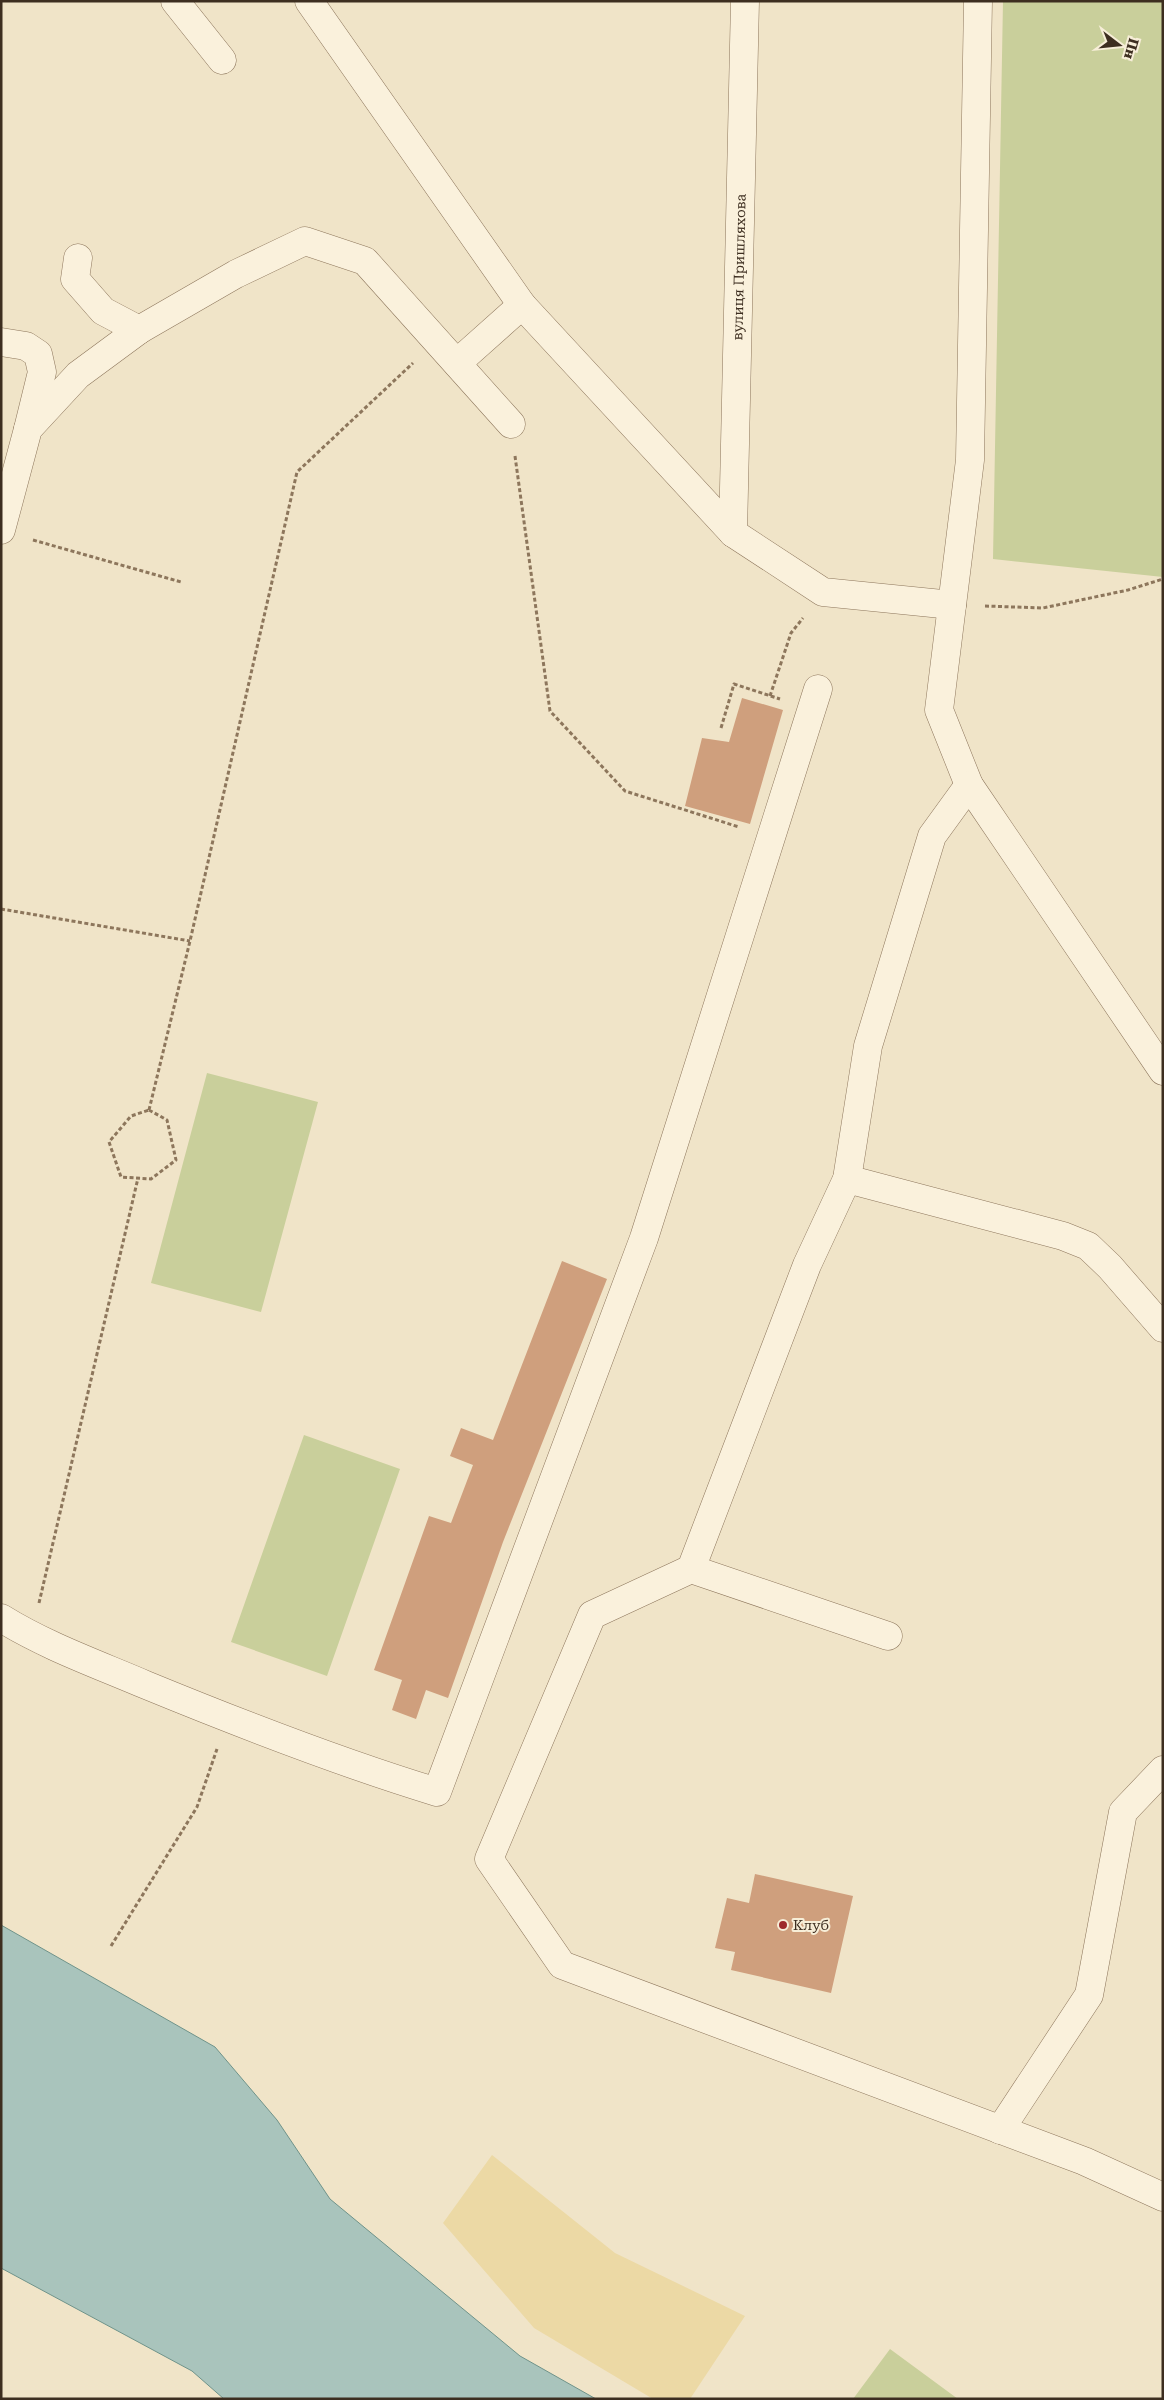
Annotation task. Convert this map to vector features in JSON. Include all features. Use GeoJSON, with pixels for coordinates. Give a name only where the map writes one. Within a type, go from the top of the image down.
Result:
{"type":"FeatureCollection","features":[{"type":"Feature","properties":{"kind":"street"},"geometry":{"type":"LineString","coordinates":[[175,1],[222,60]]}},
{"type":"Feature","properties":{"kind":"street"},"geometry":{"type":"LineString","coordinates":[[309,1],[522,305],[733,533],[823,592],[952,604]]}},
{"type":"Feature","properties":{"kind":"street","name":"вулиця Пришляхова"},"geometry":{"type":"LineString","coordinates":[[733,533],[745,1]]}},
{"type":"Feature","properties":{"kind":"street"},"geometry":{"type":"LineString","coordinates":[[978,1],[970,460],[939,710],[969,785],[1163,1071]]}},
{"type":"Feature","properties":{"kind":"street"},"geometry":{"type":"LineString","coordinates":[[28,429],[78,375],[139,330],[236,274],[305,240],[365,261],[438,340],[510,424]]}},
{"type":"Feature","properties":{"kind":"street"},"geometry":{"type":"LineString","coordinates":[[78,258],[75,279],[103,311],[139,330]]}},
{"type":"Feature","properties":{"kind":"street"},"geometry":{"type":"LineString","coordinates":[[457,363],[522,305]]}},
{"type":"Feature","properties":{"kind":"street"},"geometry":{"type":"LineString","coordinates":[[1,342],[26,346],[38,354],[42,372],[1,530]]}},
{"type":"Feature","properties":{"kind":"street"},"geometry":{"type":"LineString","coordinates":[[1,1618],[32,1637],[228,1718],[391,1778],[437,1792],[644,1238],[814,700]]}},
{"type":"Feature","properties":{"kind":"street"},"geometry":{"type":"LineString","coordinates":[[691,1569],[807,1265],[847,1180],[868,1046],[932,836],[969,785]]}},
{"type":"Feature","properties":{"kind":"street"},"geometry":{"type":"LineString","coordinates":[[847,1180],[1063,1236],[1088,1246],[1110,1267],[1163,1328]]}},
{"type":"Feature","properties":{"kind":"street"},"geometry":{"type":"LineString","coordinates":[[888,1636],[691,1569],[592,1615],[489,1859],[562,1965],[1084,2161],[1163,2197]]}},
{"type":"Feature","properties":{"kind":"street"},"geometry":{"type":"LineString","coordinates":[[1000,2130],[1090,1995],[1123,1812],[1163,1770]]}},
{"type":"Feature","properties":{"kind":"path"},"geometry":{"type":"LineString","coordinates":[[149,1110],[190,941],[297,472],[438,340]]}},
{"type":"Feature","properties":{"kind":"path"},"geometry":{"type":"LineString","coordinates":[[510,424],[550,712],[625,791],[771,837]]}},
{"type":"Feature","properties":{"kind":"path"},"geometry":{"type":"LineString","coordinates":[[1,530],[181,582]]}},
{"type":"Feature","properties":{"kind":"path"},"geometry":{"type":"LineString","coordinates":[[952,604],[1043,608],[1128,590],[1163,579]]}},
{"type":"Feature","properties":{"kind":"path"},"geometry":{"type":"LineString","coordinates":[[770,696],[792,633],[823,592]]}},
{"type":"Feature","properties":{"kind":"path"},"geometry":{"type":"LineString","coordinates":[[721,728],[734,684],[770,696],[814,700]]}},
{"type":"Feature","properties":{"kind":"path"},"geometry":{"type":"LineString","coordinates":[[1,908],[190,941]]}},
{"type":"Feature","properties":{"kind":"path"},"geometry":{"type":"LineString","coordinates":[[149,1110],[167,1120],[176,1160],[151,1179],[121,1176],[109,1142],[131,1116],[149,1110]]}},
{"type":"Feature","properties":{"kind":"path"},"geometry":{"type":"LineString","coordinates":[[32,1637],[138,1178]]}},
{"type":"Feature","properties":{"kind":"path"},"geometry":{"type":"LineString","coordinates":[[111,1946],[196,1807],[228,1718]]}},
{"type":"Feature","properties":{"kind":"green space"},"geometry":{"type":"Polygon","coordinates":[[[1003,1],[1163,1],[1163,577],[993,559],[1003,1]]]}},
{"type":"Feature","properties":{"kind":"green space"},"geometry":{"type":"Polygon","coordinates":[[[207,1073],[318,1102],[261,1312],[151,1283],[207,1073]]]}},
{"type":"Feature","properties":{"kind":"green space"},"geometry":{"type":"Polygon","coordinates":[[[304,1435],[400,1469],[327,1676],[231,1642],[304,1435]]]}},
{"type":"Feature","properties":{"kind":"green space"},"geometry":{"type":"Polygon","coordinates":[[[890,2349],[958,2399],[853,2399],[890,2349]]]}},
{"type":"Feature","properties":{"kind":"sand"},"geometry":{"type":"Polygon","coordinates":[[[492,2155],[615,2253],[745,2316],[690,2399],[653,2399],[534,2328],[443,2223],[492,2155]]]}},
{"type":"Feature","properties":{"kind":"water"},"geometry":{"type":"Polygon","coordinates":[[[1,1925],[215,2047],[277,2120],[330,2199],[520,2356],[596,2399],[224,2399],[192,2371],[1,2268],[1,1925]]]}},
{"type":"Feature","properties":{"kind":"building"},"geometry":{"type":"Polygon","coordinates":[[[742,698],[783,710],[750,824],[685,806],[702,738],[729,742],[742,698]]]}},
{"type":"Feature","properties":{"kind":"building"},"geometry":{"type":"Polygon","coordinates":[[[562,1261],[607,1279],[503,1542],[448,1698],[426,1690],[416,1719],[392,1710],[402,1680],[374,1670],[429,1516],[451,1523],[473,1465],[450,1456],[461,1428],[493,1440],[562,1261]]]}},
{"type":"Feature","properties":{"kind":"building","name":"Клуб"},"geometry":{"type":"Polygon","coordinates":[[[755,1874],[853,1896],[831,1993],[731,1970],[735,1952],[715,1948],[727,1898],[749,1903],[755,1874]]]}},
{"type":"Feature","properties":{"kind":"place","name":"Клуб"},"geometry":{"type":"Point","coordinates":[783,1925]}}]}
